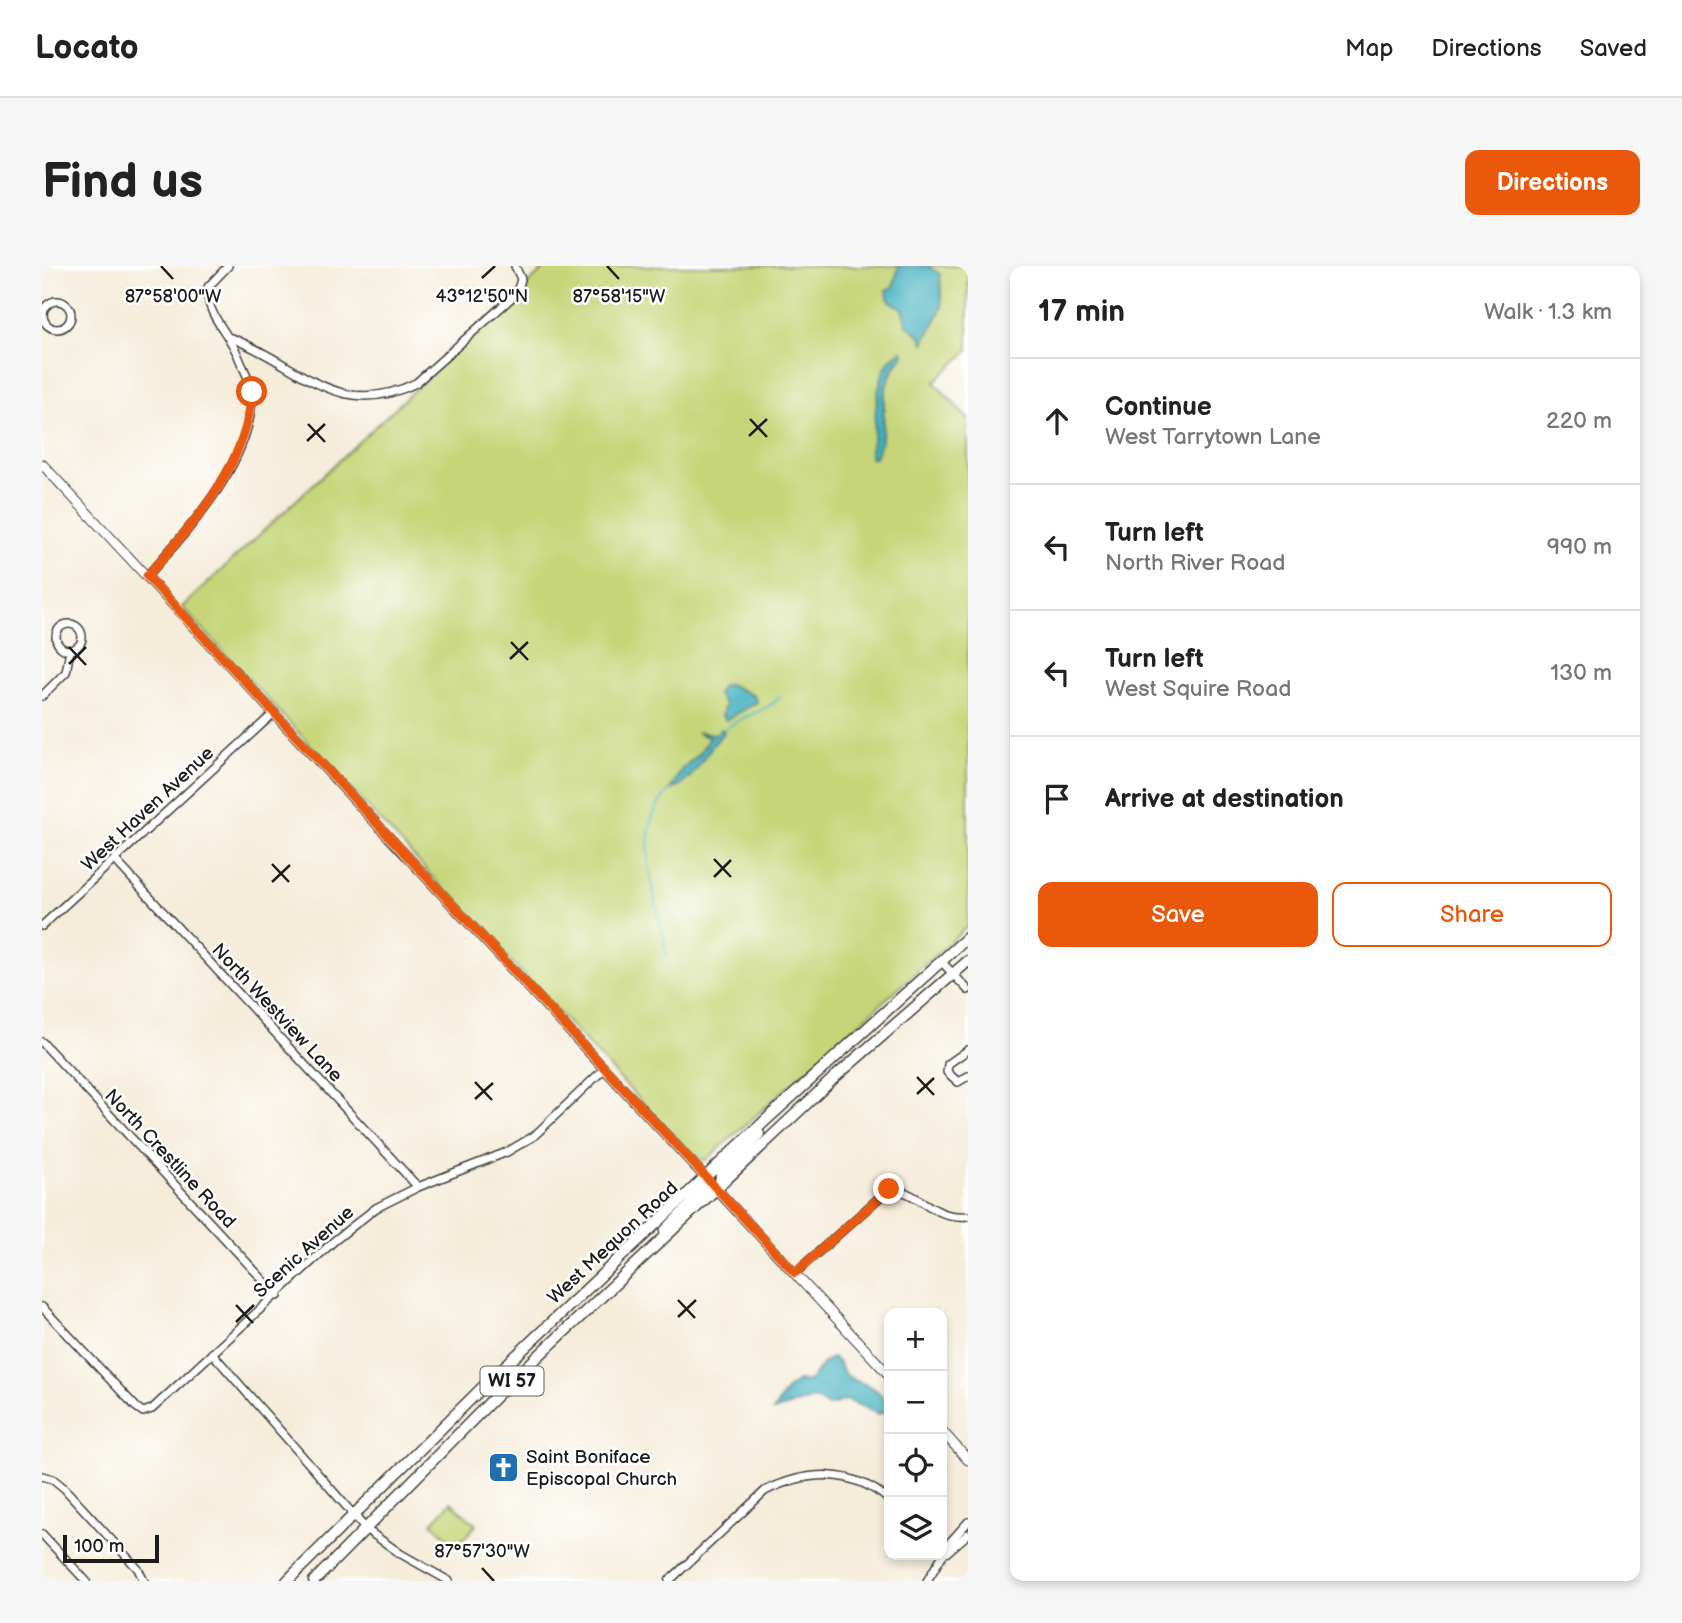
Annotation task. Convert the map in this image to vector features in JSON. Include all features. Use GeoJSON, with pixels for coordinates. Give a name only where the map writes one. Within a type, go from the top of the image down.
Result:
{"type":"FeatureCollection","features":[{"type":"Feature","properties":{"kind":"main road","name":"West Mequon Road"},"geometry":{"type":"LineString","coordinates":[[287,1581],[355,1517],[485,1385],[767,1119],[968,937]]}},
{"type":"Feature","properties":{"kind":"main road","name":"West Mequon Road"},"geometry":{"type":"LineString","coordinates":[[314,1581],[499,1393],[719,1189],[835,1077],[968,961]]}},
{"type":"Feature","properties":{"kind":"main road"},"geometry":{"type":"LineString","coordinates":[[719,1189],[721,1175],[747,1150],[767,1119]]}},
{"type":"Feature","properties":{"kind":"main road"},"geometry":{"type":"LineString","coordinates":[[652,1251],[666,1229],[705,1189],[707,1177]]}},
{"type":"Feature","properties":{"kind":"street"},"geometry":{"type":"LineString","coordinates":[[147,576],[195,524],[241,443],[251,409],[252,390],[232,338],[214,317],[207,302],[208,287],[228,266]]}},
{"type":"Feature","properties":{"kind":"street"},"geometry":{"type":"LineString","coordinates":[[232,338],[329,391],[349,395],[397,392],[416,383],[517,293],[521,279],[515,266]]}},
{"type":"Feature","properties":{"kind":"street"},"geometry":{"type":"LineString","coordinates":[[42,297],[48,304]]}},
{"type":"Feature","properties":{"kind":"street"},"geometry":{"type":"LineString","coordinates":[[61,301],[68,306],[72,314],[66,326],[57,329],[45,322],[43,312],[48,304],[61,301]]}},
{"type":"Feature","properties":{"kind":"street"},"geometry":{"type":"LineString","coordinates":[[42,464],[604,1069],[719,1189],[885,1371]]}},
{"type":"Feature","properties":{"kind":"street"},"geometry":{"type":"LineString","coordinates":[[42,696],[66,672],[70,650]]}},
{"type":"Feature","properties":{"kind":"street","name":"West Haven Avenue"},"geometry":{"type":"LineString","coordinates":[[42,926],[274,713]]}},
{"type":"Feature","properties":{"kind":"street","name":"North Westview Lane"},"geometry":{"type":"LineString","coordinates":[[115,860],[418,1187]]}},
{"type":"Feature","properties":{"kind":"street"},"geometry":{"type":"LineString","coordinates":[[941,961],[968,990]]}},
{"type":"Feature","properties":{"kind":"street","name":"North Crestline Road"},"geometry":{"type":"LineString","coordinates":[[42,1042],[278,1296]]}},
{"type":"Feature","properties":{"kind":"street"},"geometry":{"type":"LineString","coordinates":[[968,1050],[948,1064],[947,1072],[958,1083],[968,1076]]}},
{"type":"Feature","properties":{"kind":"street","name":"Scenic Avenue"},"geometry":{"type":"LineString","coordinates":[[42,1307],[143,1412],[152,1409],[376,1208],[418,1187],[507,1152],[534,1136],[604,1069]]}},
{"type":"Feature","properties":{"kind":"street"},"geometry":{"type":"LineString","coordinates":[[795,1273],[889,1189],[913,1195],[926,1206],[950,1217],[968,1216]]}},
{"type":"Feature","properties":{"kind":"street"},"geometry":{"type":"LineString","coordinates":[[212,1353],[367,1530],[401,1554],[449,1581]]}},
{"type":"Feature","properties":{"kind":"street"},"geometry":{"type":"LineString","coordinates":[[945,1434],[967,1455]]}},
{"type":"Feature","properties":{"kind":"street"},"geometry":{"type":"LineString","coordinates":[[669,1581],[765,1491],[785,1481],[825,1475],[854,1478],[884,1497]]}},
{"type":"Feature","properties":{"kind":"street"},"geometry":{"type":"LineString","coordinates":[[42,1476],[53,1479],[64,1488],[138,1569],[144,1581]]}},
{"type":"Feature","properties":{"kind":"street"},"geometry":{"type":"LineString","coordinates":[[947,1547],[968,1522]]}},
{"type":"Feature","properties":{"kind":"street"},"geometry":{"type":"LineString","coordinates":[[42,1534],[86,1581]]}},
{"type":"Feature","properties":{"kind":"street"},"geometry":{"type":"LineString","coordinates":[[947,1549],[968,1534]]}},
{"type":"Feature","properties":{"kind":"street"},"geometry":{"type":"LineString","coordinates":[[927,1581],[939,1560]]}},
{"type":"Feature","properties":{"kind":"green space"},"geometry":{"type":"Polygon","coordinates":[[[547,266],[968,266],[968,351],[934,382],[968,419],[968,926],[705,1161],[687,1149],[647,1108],[182,607],[547,266]]]}},
{"type":"Feature","properties":{"kind":"green space"},"geometry":{"type":"Polygon","coordinates":[[[451,1502],[476,1525],[457,1546],[432,1523],[451,1502]]]}},
{"type":"Feature","properties":{"kind":"water"},"geometry":{"type":"Polygon","coordinates":[[[899,266],[927,266],[940,274],[942,307],[924,343],[921,336],[907,325],[903,309],[889,300],[886,290],[893,287],[899,266]]]}},
{"type":"Feature","properties":{"kind":"water"},"geometry":{"type":"Polygon","coordinates":[[[902,351],[904,354],[888,382],[883,431],[875,457],[871,458],[879,386],[887,364],[902,351]]]}},
{"type":"Feature","properties":{"kind":"water"},"geometry":{"type":"Polygon","coordinates":[[[729,684],[754,696],[757,702],[726,720],[722,715],[725,704],[717,694],[722,686],[729,684]]]}},
{"type":"Feature","properties":{"kind":"water"},"geometry":{"type":"Polygon","coordinates":[[[722,729],[724,733],[693,773],[679,786],[670,790],[682,769],[699,754],[709,738],[697,732],[715,734],[722,729]]]}},
{"type":"Feature","properties":{"kind":"water"},"geometry":{"type":"Polygon","coordinates":[[[832,1358],[837,1361],[846,1375],[878,1392],[884,1398],[884,1412],[879,1414],[847,1400],[828,1406],[814,1398],[773,1411],[787,1389],[798,1381],[810,1380],[827,1360],[832,1358]]]}},
{"type":"Feature","properties":{"kind":"waterway"},"geometry":{"type":"LineString","coordinates":[[724,730],[768,707],[780,697]]}},
{"type":"Feature","properties":{"kind":"waterway"},"geometry":{"type":"LineString","coordinates":[[667,958],[648,848],[650,827],[657,807],[670,790]]}},
{"type":"Feature","properties":{"kind":"place","name":"Saint Boniface Episcopal Church"},"geometry":{"type":"Point","coordinates":[503,1467]}},
{"type":"Feature","properties":{"kind":"route"},"geometry":{"type":"LineString","coordinates":[[252,392],[251,409],[241,443],[229,466],[195,524],[147,576],[795,1273],[873,1200],[889,1189]]}}]}
